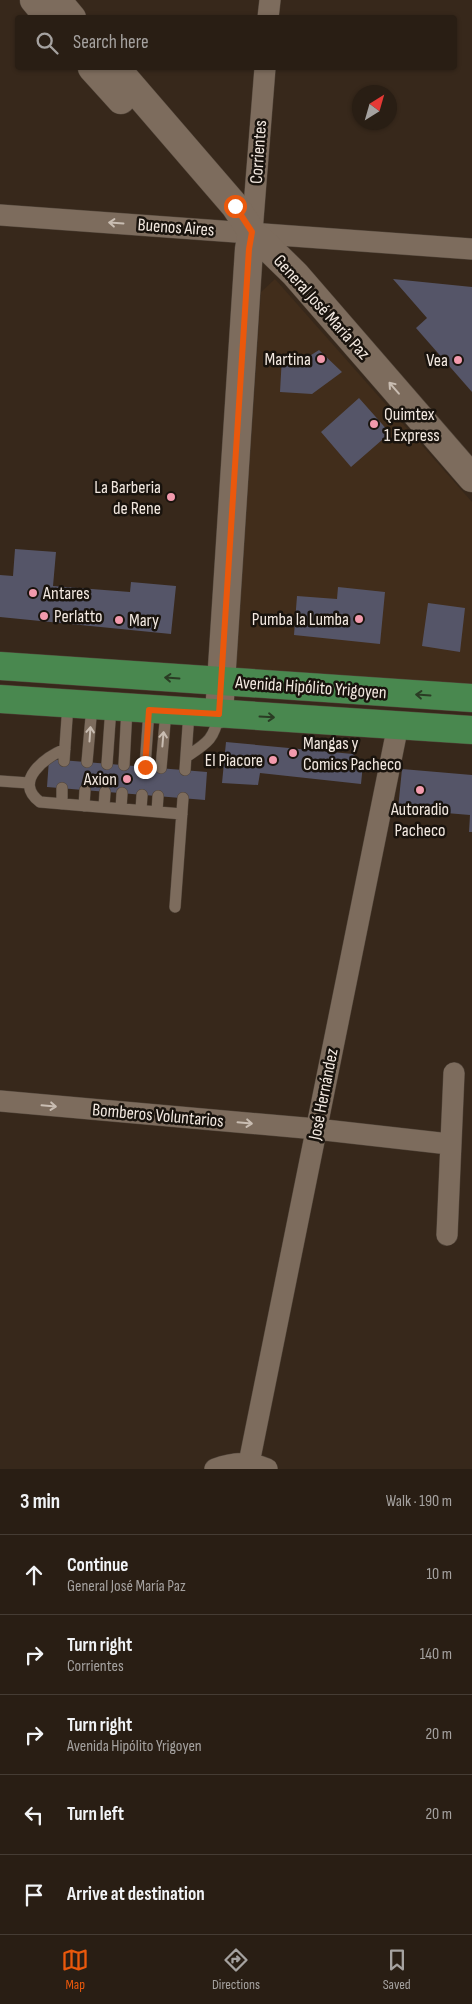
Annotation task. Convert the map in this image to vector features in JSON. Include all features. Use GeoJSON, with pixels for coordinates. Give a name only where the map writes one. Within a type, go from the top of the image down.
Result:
{"type":"FeatureCollection","features":[{"type":"Feature","properties":{"kind":"main road","name":"Avenida Hipólito Yrigoyen"},"geometry":{"type":"LineString","coordinates":[[0,666],[472,698]]}},
{"type":"Feature","properties":{"kind":"main road","name":"Avenida Hipólito Yrigoyen"},"geometry":{"type":"LineString","coordinates":[[0,699],[472,730]]}},
{"type":"Feature","properties":{"kind":"street"},"geometry":{"type":"LineString","coordinates":[[34,0],[46,15]]}},
{"type":"Feature","properties":{"kind":"street"},"geometry":{"type":"LineString","coordinates":[[57,0],[70,15]]}},
{"type":"Feature","properties":{"kind":"street"},"geometry":{"type":"LineString","coordinates":[[268,15],[270,0]]}},
{"type":"Feature","properties":{"kind":"street","name":"General José María Paz"},"geometry":{"type":"LineString","coordinates":[[94,70],[245,238],[295,274],[472,478]]}},
{"type":"Feature","properties":{"kind":"street","name":"General José María Paz"},"geometry":{"type":"LineString","coordinates":[[118,70],[235,206],[245,238]]}},
{"type":"Feature","properties":{"kind":"street","name":"Corrientes"},"geometry":{"type":"LineString","coordinates":[[219,714],[245,238],[265,70]]}},
{"type":"Feature","properties":{"kind":"street","name":"Buenos Aires"},"geometry":{"type":"LineString","coordinates":[[0,215],[245,238],[472,249]]}},
{"type":"Feature","properties":{"kind":"street","name":"José Hernández"},"geometry":{"type":"LineString","coordinates":[[215,1469],[230,1464],[258,1466],[316,1129],[398,725]]}},
{"type":"Feature","properties":{"kind":"street"},"geometry":{"type":"LineString","coordinates":[[447,1235],[454,1073]]}},
{"type":"Feature","properties":{"kind":"street","name":"Bomberos Voluntarios"},"geometry":{"type":"LineString","coordinates":[[0,1101],[316,1129],[450,1144]]}},
{"type":"Feature","properties":{"kind":"lane"},"geometry":{"type":"LineString","coordinates":[[129,708],[186,757]]}},
{"type":"Feature","properties":{"kind":"lane"},"geometry":{"type":"LineString","coordinates":[[129,708],[65,755],[42,761],[29,782],[35,798],[40,802],[182,814]]}},
{"type":"Feature","properties":{"kind":"lane"},"geometry":{"type":"LineString","coordinates":[[87,762],[129,708]]}},
{"type":"Feature","properties":{"kind":"lane"},"geometry":{"type":"LineString","coordinates":[[107,764],[129,708]]}},
{"type":"Feature","properties":{"kind":"lane"},"geometry":{"type":"LineString","coordinates":[[124,765],[129,708]]}},
{"type":"Feature","properties":{"kind":"lane"},"geometry":{"type":"LineString","coordinates":[[129,708],[145,767]]}},
{"type":"Feature","properties":{"kind":"lane"},"geometry":{"type":"LineString","coordinates":[[129,708],[161,768]]}},
{"type":"Feature","properties":{"kind":"lane"},"geometry":{"type":"LineString","coordinates":[[186,757],[208,742],[213,736],[219,714]]}},
{"type":"Feature","properties":{"kind":"lane"},"geometry":{"type":"LineString","coordinates":[[185,770],[186,757]]}},
{"type":"Feature","properties":{"kind":"lane"},"geometry":{"type":"LineString","coordinates":[[0,781],[29,782]]}},
{"type":"Feature","properties":{"kind":"lane"},"geometry":{"type":"LineString","coordinates":[[62,788],[62,804]]}},
{"type":"Feature","properties":{"kind":"lane"},"geometry":{"type":"LineString","coordinates":[[84,806],[85,790]]}},
{"type":"Feature","properties":{"kind":"lane"},"geometry":{"type":"LineString","coordinates":[[104,807],[105,792]]}},
{"type":"Feature","properties":{"kind":"lane"},"geometry":{"type":"LineString","coordinates":[[121,809],[122,793]]}},
{"type":"Feature","properties":{"kind":"lane"},"geometry":{"type":"LineString","coordinates":[[141,810],[142,795]]}},
{"type":"Feature","properties":{"kind":"lane"},"geometry":{"type":"LineString","coordinates":[[157,812],[158,796]]}},
{"type":"Feature","properties":{"kind":"lane"},"geometry":{"type":"LineString","coordinates":[[175,907],[183,798]]}},
{"type":"Feature","properties":{"kind":"shaded area"},"geometry":{"type":"Polygon","coordinates":[[[275,279],[472,502],[472,686],[236,668],[261,292],[275,279]]]}},
{"type":"Feature","properties":{"kind":"building","name":"Vea"},"geometry":{"type":"Polygon","coordinates":[[[393,279],[472,287],[472,392],[416,328],[427,318],[393,279]]]}},
{"type":"Feature","properties":{"kind":"building"},"geometry":{"type":"Polygon","coordinates":[[[319,350],[342,372],[312,394],[280,392],[282,356],[308,357],[319,350]]]}},
{"type":"Feature","properties":{"kind":"building"},"geometry":{"type":"Polygon","coordinates":[[[359,398],[390,433],[351,467],[321,432],[359,398]]]}},
{"type":"Feature","properties":{"kind":"building"},"geometry":{"type":"Polygon","coordinates":[[[15,549],[56,552],[53,586],[130,592],[131,582],[176,586],[171,634],[0,617],[0,575],[13,576],[15,549]]]}},
{"type":"Feature","properties":{"kind":"building","name":"Pumba la Lumba"},"geometry":{"type":"Polygon","coordinates":[[[338,587],[385,592],[380,644],[294,635],[297,596],[337,599],[338,587]]]}},
{"type":"Feature","properties":{"kind":"building"},"geometry":{"type":"Polygon","coordinates":[[[428,603],[465,608],[460,652],[422,646],[428,603]]]}},
{"type":"Feature","properties":{"kind":"building"},"geometry":{"type":"Polygon","coordinates":[[[226,742],[353,754],[363,764],[361,784],[260,773],[258,785],[222,783],[226,742]]]}},
{"type":"Feature","properties":{"kind":"building","name":"Axion"},"geometry":{"type":"Polygon","coordinates":[[[49,759],[207,772],[205,800],[47,787],[49,759]]]}},
{"type":"Feature","properties":{"kind":"building"},"geometry":{"type":"Polygon","coordinates":[[[402,769],[472,775],[472,832],[469,832],[470,815],[398,809],[402,769]]]}},
{"type":"Feature","properties":{"kind":"place","name":"Martina"},"geometry":{"type":"Point","coordinates":[321,359]}},
{"type":"Feature","properties":{"kind":"place","name":"Vea"},"geometry":{"type":"Point","coordinates":[458,360]}},
{"type":"Feature","properties":{"kind":"place","name":"Quimtex 1 Express"},"geometry":{"type":"Point","coordinates":[374,424]}},
{"type":"Feature","properties":{"kind":"place","name":"La Barberia de Rene"},"geometry":{"type":"Point","coordinates":[171,497]}},
{"type":"Feature","properties":{"kind":"place","name":"Antares"},"geometry":{"type":"Point","coordinates":[33,593]}},
{"type":"Feature","properties":{"kind":"place","name":"Perlatto"},"geometry":{"type":"Point","coordinates":[44,616]}},
{"type":"Feature","properties":{"kind":"place","name":"Pumba la Lumba"},"geometry":{"type":"Point","coordinates":[359,619]}},
{"type":"Feature","properties":{"kind":"place","name":"Mary"},"geometry":{"type":"Point","coordinates":[119,620]}},
{"type":"Feature","properties":{"kind":"place","name":"Mangas y Comics Pacheco"},"geometry":{"type":"Point","coordinates":[293,753]}},
{"type":"Feature","properties":{"kind":"place","name":"El Piacore"},"geometry":{"type":"Point","coordinates":[273,760]}},
{"type":"Feature","properties":{"kind":"place","name":"Axion"},"geometry":{"type":"Point","coordinates":[127,779]}},
{"type":"Feature","properties":{"kind":"place","name":"Autoradio Pacheco"},"geometry":{"type":"Point","coordinates":[420,790]}},
{"type":"Feature","properties":{"kind":"route"},"geometry":{"type":"LineString","coordinates":[[145,767],[149,710],[219,714],[249,249],[252,232],[235,206]]}}]}
